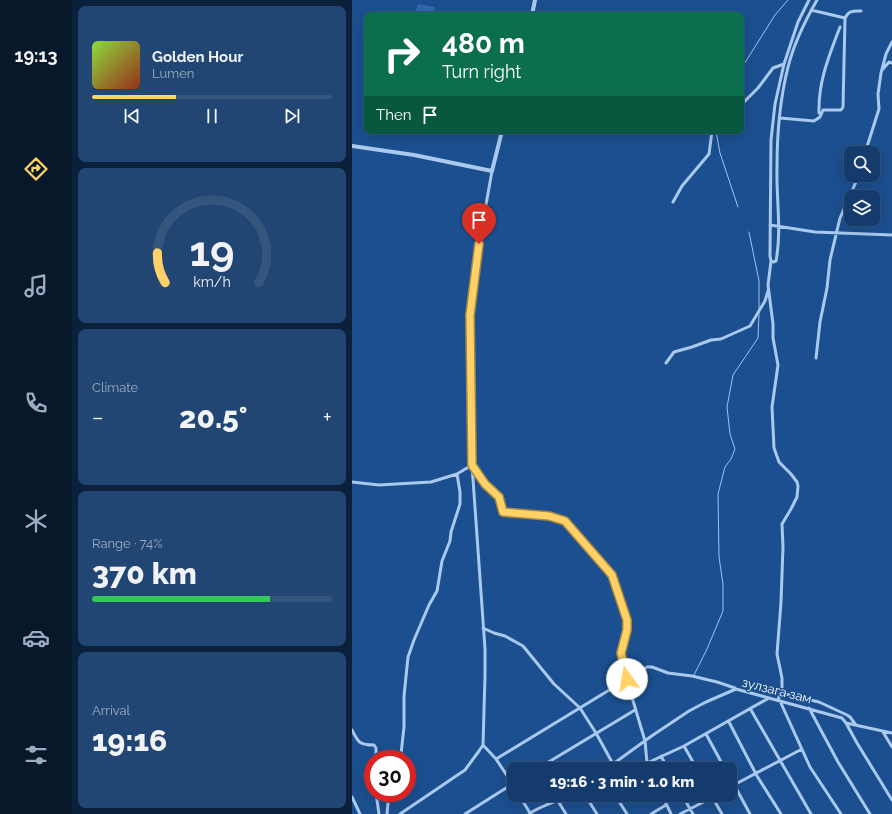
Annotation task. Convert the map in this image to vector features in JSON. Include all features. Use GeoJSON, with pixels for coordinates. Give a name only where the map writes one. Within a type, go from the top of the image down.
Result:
{"type":"FeatureCollection","features":[{"type":"Feature","properties":{"kind":"street"},"geometry":{"type":"LineString","coordinates":[[533,12],[536,0]]}},
{"type":"Feature","properties":{"kind":"street"},"geometry":{"type":"LineString","coordinates":[[809,0],[798,22],[784,64],[775,104],[772,140],[770,225],[771,261],[768,285],[773,324],[773,338],[778,359],[778,372],[772,407],[774,448],[779,462],[791,474],[798,486],[797,497],[782,524],[783,547],[781,602],[777,654],[782,678],[779,701],[810,766],[841,814]]}},
{"type":"Feature","properties":{"kind":"street"},"geometry":{"type":"LineString","coordinates":[[771,261],[776,261],[779,227],[777,167],[780,107],[788,66],[802,29],[817,0]]}},
{"type":"Feature","properties":{"kind":"street"},"geometry":{"type":"LineString","coordinates":[[812,10],[845,18]]}},
{"type":"Feature","properties":{"kind":"street"},"geometry":{"type":"LineString","coordinates":[[780,118],[814,121],[820,117],[823,110],[841,110],[843,107],[845,18],[851,10],[861,10]]}},
{"type":"Feature","properties":{"kind":"street"},"geometry":{"type":"LineString","coordinates":[[820,117],[819,101],[824,67],[840,27]]}},
{"type":"Feature","properties":{"kind":"street"},"geometry":{"type":"LineString","coordinates":[[867,146],[879,109],[878,94],[881,73],[886,54],[892,42]]}},
{"type":"Feature","properties":{"kind":"street"},"geometry":{"type":"LineString","coordinates":[[881,73],[886,64],[892,62]]}},
{"type":"Feature","properties":{"kind":"street"},"geometry":{"type":"LineString","coordinates":[[744,101],[758,88],[773,68],[784,64]]}},
{"type":"Feature","properties":{"kind":"street"},"geometry":{"type":"LineString","coordinates":[[402,813],[465,770],[483,745],[485,676],[472,465],[470,315],[481,233],[492,171],[501,134]]}},
{"type":"Feature","properties":{"kind":"street"},"geometry":{"type":"LineString","coordinates":[[673,202],[682,186],[709,154],[712,134]]}},
{"type":"Feature","properties":{"kind":"street"},"geometry":{"type":"LineString","coordinates":[[352,146],[414,155],[492,171]]}},
{"type":"Feature","properties":{"kind":"street"},"geometry":{"type":"LineString","coordinates":[[816,358],[820,322],[836,232],[840,218],[856,182]]}},
{"type":"Feature","properties":{"kind":"street"},"geometry":{"type":"LineString","coordinates":[[770,225],[799,230],[892,235]]}},
{"type":"Feature","properties":{"kind":"street"},"geometry":{"type":"LineString","coordinates":[[666,363],[674,352],[711,340],[721,339],[750,326],[765,302],[769,289]]}},
{"type":"Feature","properties":{"kind":"street"},"geometry":{"type":"LineString","coordinates":[[352,482],[379,484],[430,482],[457,474],[472,465]]}},
{"type":"Feature","properties":{"kind":"street"},"geometry":{"type":"LineString","coordinates":[[472,465],[485,484],[499,497],[503,512],[549,516],[565,521],[612,575],[627,620],[627,630],[621,653],[635,710],[645,741],[648,762]]}},
{"type":"Feature","properties":{"kind":"street"},"geometry":{"type":"LineString","coordinates":[[401,750],[404,726],[404,696],[410,650],[429,605],[437,591],[442,561],[450,541],[451,532],[460,504],[457,474]]}},
{"type":"Feature","properties":{"kind":"street"},"geometry":{"type":"LineString","coordinates":[[483,628],[505,636],[523,646],[554,684],[580,708],[612,762]]}},
{"type":"Feature","properties":{"kind":"street"},"geometry":{"type":"LineString","coordinates":[[496,759],[647,667],[652,667],[668,673],[692,676],[736,688]]}},
{"type":"Feature","properties":{"kind":"street","name":"зулзага зам"},"geometry":{"type":"LineString","coordinates":[[616,762],[689,711],[736,688],[842,718],[846,723],[892,733]]}},
{"type":"Feature","properties":{"kind":"street"},"geometry":{"type":"LineString","coordinates":[[781,693],[819,702],[850,717],[856,725]]}},
{"type":"Feature","properties":{"kind":"street"},"geometry":{"type":"LineString","coordinates":[[650,762],[684,746],[770,698]]}},
{"type":"Feature","properties":{"kind":"street"},"geometry":{"type":"LineString","coordinates":[[809,708],[838,762],[870,814]]}},
{"type":"Feature","properties":{"kind":"street"},"geometry":{"type":"LineString","coordinates":[[548,762],[635,710]]}},
{"type":"Feature","properties":{"kind":"street"},"geometry":{"type":"LineString","coordinates":[[750,710],[811,814]]}},
{"type":"Feature","properties":{"kind":"street"},"geometry":{"type":"LineString","coordinates":[[729,722],[757,776],[781,814]]}},
{"type":"Feature","properties":{"kind":"street"},"geometry":{"type":"LineString","coordinates":[[846,723],[892,800]]}},
{"type":"Feature","properties":{"kind":"street"},"geometry":{"type":"LineString","coordinates":[[352,730],[357,740],[364,745],[374,745],[376,750]]}},
{"type":"Feature","properties":{"kind":"street"},"geometry":{"type":"LineString","coordinates":[[884,732],[892,747]]}},
{"type":"Feature","properties":{"kind":"street"},"geometry":{"type":"LineString","coordinates":[[706,734],[721,762]]}},
{"type":"Feature","properties":{"kind":"street"},"geometry":{"type":"LineString","coordinates":[[483,745],[507,774]]}},
{"type":"Feature","properties":{"kind":"street"},"geometry":{"type":"LineString","coordinates":[[684,746],[693,762]]}},
{"type":"Feature","properties":{"kind":"street"},"geometry":{"type":"LineString","coordinates":[[737,783],[802,749]]}},
{"type":"Feature","properties":{"kind":"street"},"geometry":{"type":"LineString","coordinates":[[661,756],[664,762]]}},
{"type":"Feature","properties":{"kind":"street"},"geometry":{"type":"LineString","coordinates":[[465,814],[507,788]]}},
{"type":"Feature","properties":{"kind":"street"},"geometry":{"type":"LineString","coordinates":[[737,790],[750,814]]}},
{"type":"Feature","properties":{"kind":"street"},"geometry":{"type":"LineString","coordinates":[[352,797],[360,814]]}},
{"type":"Feature","properties":{"kind":"street"},"geometry":{"type":"LineString","coordinates":[[377,802],[378,814]]}},
{"type":"Feature","properties":{"kind":"street"},"geometry":{"type":"LineString","coordinates":[[387,814],[388,802]]}},
{"type":"Feature","properties":{"kind":"street"},"geometry":{"type":"LineString","coordinates":[[525,802],[531,812],[536,814]]}},
{"type":"Feature","properties":{"kind":"street"},"geometry":{"type":"LineString","coordinates":[[531,812],[558,802],[566,814]]}},
{"type":"Feature","properties":{"kind":"street"},"geometry":{"type":"LineString","coordinates":[[589,802],[597,814]]}},
{"type":"Feature","properties":{"kind":"street"},"geometry":{"type":"LineString","coordinates":[[619,802],[627,814]]}},
{"type":"Feature","properties":{"kind":"street"},"geometry":{"type":"LineString","coordinates":[[665,802],[671,814]]}},
{"type":"Feature","properties":{"kind":"street"},"geometry":{"type":"LineString","coordinates":[[686,802],[693,814]]}},
{"type":"Feature","properties":{"kind":"street"},"geometry":{"type":"LineString","coordinates":[[680,814],[701,802]]}},
{"type":"Feature","properties":{"kind":"street"},"geometry":{"type":"LineString","coordinates":[[715,802],[722,814]]}},
{"type":"Feature","properties":{"kind":"street"},"geometry":{"type":"LineString","coordinates":[[652,814],[666,805]]}},
{"type":"Feature","properties":{"kind":"shaded area"},"geometry":{"type":"Polygon","coordinates":[[[418,4],[435,7],[434,12],[417,12],[416,10],[418,4]]]}},
{"type":"Feature","properties":{"kind":"waterway"},"geometry":{"type":"LineString","coordinates":[[744,64],[775,15],[788,0]]}},
{"type":"Feature","properties":{"kind":"waterway"},"geometry":{"type":"LineString","coordinates":[[717,134],[720,153],[738,207]]}},
{"type":"Feature","properties":{"kind":"waterway"},"geometry":{"type":"LineString","coordinates":[[749,232],[759,281],[759,309]]}},
{"type":"Feature","properties":{"kind":"waterway"},"geometry":{"type":"LineString","coordinates":[[694,675],[723,611],[723,584],[719,557],[718,494],[725,467],[731,459],[735,449],[730,434],[727,407],[733,375],[758,338],[759,314]]}},
{"type":"Feature","properties":{"kind":"route"},"geometry":{"type":"LineString","coordinates":[[479,244],[470,315],[472,465],[485,484],[499,497],[503,512],[549,516],[565,521],[612,575],[627,620],[627,630],[621,653],[627,679]]}}]}
